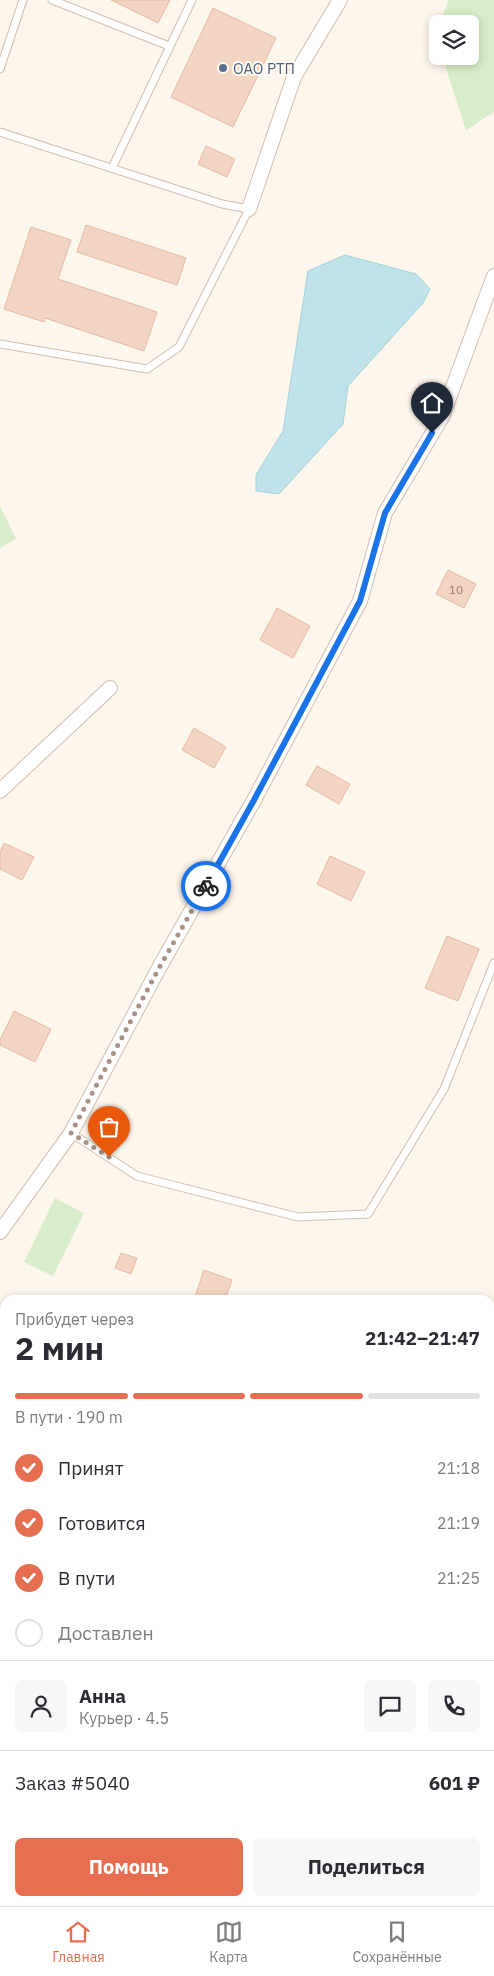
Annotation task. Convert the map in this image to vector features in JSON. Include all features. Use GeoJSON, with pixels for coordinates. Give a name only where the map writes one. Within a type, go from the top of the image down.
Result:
{"type":"FeatureCollection","features":[{"type":"Feature","properties":{"kind":"street"},"geometry":{"type":"LineString","coordinates":[[250,209],[294,77],[340,0]]}},
{"type":"Feature","properties":{"kind":"street"},"geometry":{"type":"LineString","coordinates":[[0,1232],[71,1133],[159,968],[254,800],[360,601],[385,513],[442,417],[494,276]]}},
{"type":"Feature","properties":{"kind":"street"},"geometry":{"type":"LineString","coordinates":[[0,791],[110,688]]}},
{"type":"Feature","properties":{"kind":"lane"},"geometry":{"type":"LineString","coordinates":[[0,69],[23,0]]}},
{"type":"Feature","properties":{"kind":"lane"},"geometry":{"type":"LineString","coordinates":[[52,0],[169,46]]}},
{"type":"Feature","properties":{"kind":"lane"},"geometry":{"type":"LineString","coordinates":[[112,168],[192,0]]}},
{"type":"Feature","properties":{"kind":"lane"},"geometry":{"type":"LineString","coordinates":[[0,132],[222,204],[250,209],[179,347],[147,369],[0,344]]}},
{"type":"Feature","properties":{"kind":"lane"},"geometry":{"type":"LineString","coordinates":[[71,1133],[138,1176],[298,1217],[368,1214],[444,1090],[494,962]]}},
{"type":"Feature","properties":{"kind":"green space"},"geometry":{"type":"Polygon","coordinates":[[[449,0],[494,0],[494,112],[466,130],[445,65],[479,65],[479,15],[443,15],[449,0]]]}},
{"type":"Feature","properties":{"kind":"green space"},"geometry":{"type":"Polygon","coordinates":[[[0,506],[16,539],[0,548],[0,506]]]}},
{"type":"Feature","properties":{"kind":"green space"},"geometry":{"type":"Polygon","coordinates":[[[55,1198],[84,1213],[53,1276],[24,1262],[55,1198]]]}},
{"type":"Feature","properties":{"kind":"water"},"geometry":{"type":"Polygon","coordinates":[[[345,255],[416,274],[430,289],[423,303],[348,386],[343,424],[279,494],[256,491],[256,475],[283,431],[308,271],[345,255]]]}},
{"type":"Feature","properties":{"kind":"building"},"geometry":{"type":"Polygon","coordinates":[[[111,0],[170,0],[158,23],[111,0]]]}},
{"type":"Feature","properties":{"kind":"building","name":"ОАО РТП"},"geometry":{"type":"Polygon","coordinates":[[[213,8],[276,38],[233,127],[171,97],[213,8]]]}},
{"type":"Feature","properties":{"kind":"building"},"geometry":{"type":"Polygon","coordinates":[[[206,146],[235,159],[227,177],[198,164],[206,146]]]}},
{"type":"Feature","properties":{"kind":"building"},"geometry":{"type":"Polygon","coordinates":[[[86,225],[186,258],[177,285],[77,252],[86,225]]]}},
{"type":"Feature","properties":{"kind":"building"},"geometry":{"type":"Polygon","coordinates":[[[31,227],[71,240],[58,279],[157,312],[144,351],[45,318],[44,322],[4,309],[31,227]]]}},
{"type":"Feature","properties":{"kind":"building"},"geometry":{"type":"Polygon","coordinates":[[[448,570],[476,584],[464,608],[436,594],[448,570]]]}},
{"type":"Feature","properties":{"kind":"building"},"geometry":{"type":"Polygon","coordinates":[[[277,608],[310,626],[293,658],[260,640],[277,608]]]}},
{"type":"Feature","properties":{"kind":"building"},"geometry":{"type":"Polygon","coordinates":[[[194,728],[226,747],[214,768],[182,750],[194,728]]]}},
{"type":"Feature","properties":{"kind":"building"},"geometry":{"type":"Polygon","coordinates":[[[317,766],[350,784],[339,804],[306,785],[317,766]]]}},
{"type":"Feature","properties":{"kind":"building"},"geometry":{"type":"Polygon","coordinates":[[[4,843],[34,857],[22,880],[0,869],[0,852],[4,843]]]}},
{"type":"Feature","properties":{"kind":"building"},"geometry":{"type":"Polygon","coordinates":[[[330,856],[365,872],[351,901],[317,884],[330,856]]]}},
{"type":"Feature","properties":{"kind":"building"},"geometry":{"type":"Polygon","coordinates":[[[447,936],[479,949],[458,1001],[425,988],[447,936]]]}},
{"type":"Feature","properties":{"kind":"building"},"geometry":{"type":"Polygon","coordinates":[[[14,1011],[51,1029],[35,1062],[0,1045],[0,1040],[14,1011]]]}},
{"type":"Feature","properties":{"kind":"building"},"geometry":{"type":"Polygon","coordinates":[[[121,1253],[137,1258],[131,1274],[115,1268],[121,1253]]]}},
{"type":"Feature","properties":{"kind":"building"},"geometry":{"type":"Polygon","coordinates":[[[204,1270],[232,1280],[227,1295],[196,1295],[204,1270]]]}},
{"type":"Feature","properties":{"kind":"way so far"},"geometry":{"type":"LineString","coordinates":[[109,1157],[71,1133],[159,968],[206,886]]}},
{"type":"Feature","properties":{"kind":"place","name":"ОАО РТП"},"geometry":{"type":"Point","coordinates":[223,68]}},
{"type":"Feature","properties":{"kind":"route"},"geometry":{"type":"LineString","coordinates":[[206,886],[360,601],[385,513],[432,433]]}}]}
